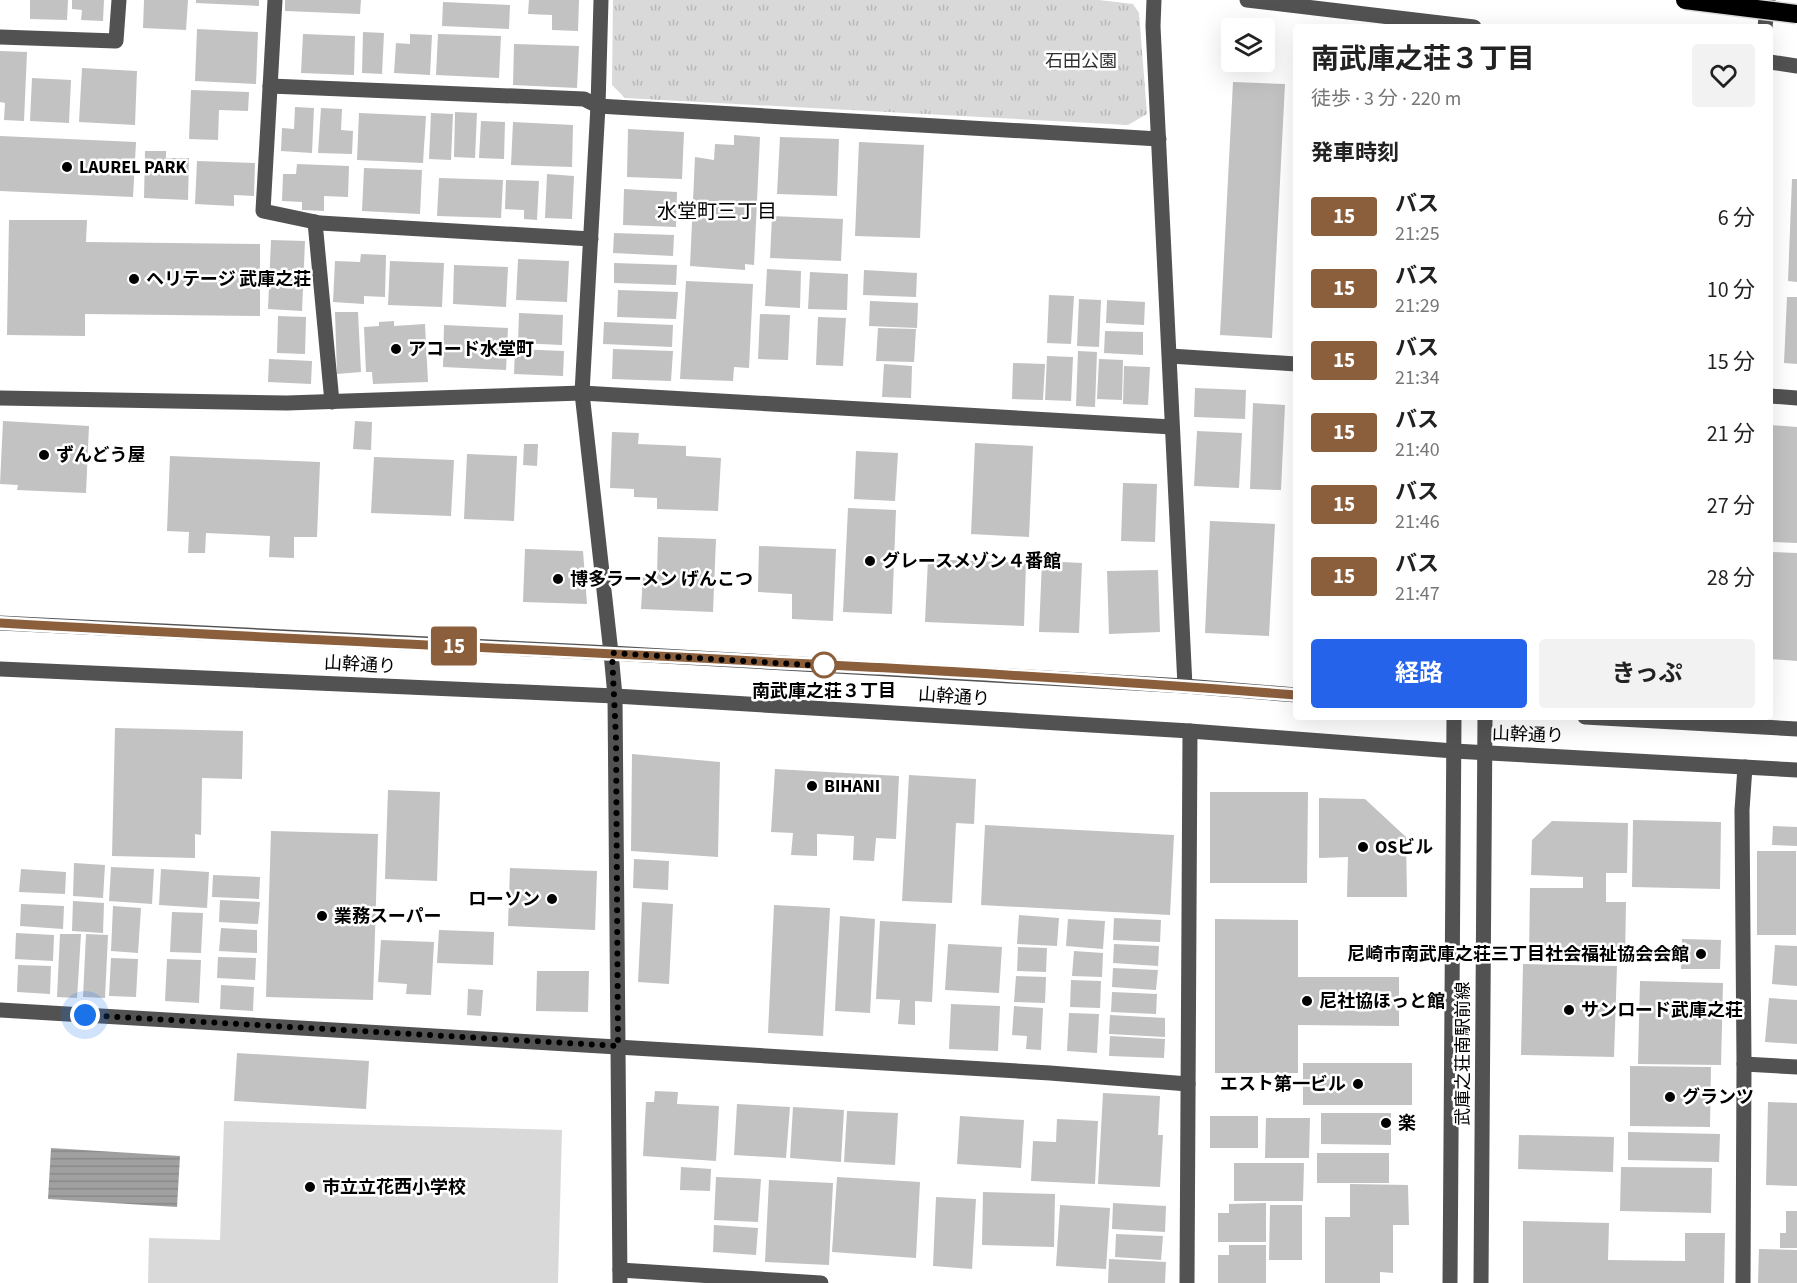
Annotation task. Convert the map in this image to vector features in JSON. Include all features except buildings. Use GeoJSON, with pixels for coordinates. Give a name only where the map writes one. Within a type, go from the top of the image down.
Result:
{"type":"FeatureCollection","features":[{"type":"Feature","properties":{"kind":"highway"},"geometry":{"type":"LineString","coordinates":[[1685,0],[1797,14]]}},
{"type":"Feature","properties":{"kind":"street"},"geometry":{"type":"LineString","coordinates":[[0,37],[116,41],[119,0]]}},
{"type":"Feature","properties":{"kind":"street"},"geometry":{"type":"LineString","coordinates":[[275,0],[263,211],[315,222],[591,238]]}},
{"type":"Feature","properties":{"kind":"street"},"geometry":{"type":"LineString","coordinates":[[601,0],[598,106],[582,393],[615,696],[620,1277],[821,1283]]}},
{"type":"Feature","properties":{"kind":"street"},"geometry":{"type":"LineString","coordinates":[[1154,0],[1153,26],[1185,686]]}},
{"type":"Feature","properties":{"kind":"street"},"geometry":{"type":"LineString","coordinates":[[1247,0],[1449,24]]}},
{"type":"Feature","properties":{"kind":"street"},"geometry":{"type":"LineString","coordinates":[[1765,24],[1768,0]]}},
{"type":"Feature","properties":{"kind":"street"},"geometry":{"type":"LineString","coordinates":[[1773,62],[1797,66]]}},
{"type":"Feature","properties":{"kind":"street"},"geometry":{"type":"LineString","coordinates":[[270,86],[584,99],[598,106],[1159,139]]}},
{"type":"Feature","properties":{"kind":"street"},"geometry":{"type":"LineString","coordinates":[[315,222],[332,402]]}},
{"type":"Feature","properties":{"kind":"street"},"geometry":{"type":"LineString","coordinates":[[1170,356],[1293,364]]}},
{"type":"Feature","properties":{"kind":"street"},"geometry":{"type":"LineString","coordinates":[[0,398],[287,403],[582,393],[1172,427]]}},
{"type":"Feature","properties":{"kind":"street"},"geometry":{"type":"LineString","coordinates":[[1773,396],[1797,398]]}},
{"type":"Feature","properties":{"kind":"street","name":"山幹通り"},"geometry":{"type":"LineString","coordinates":[[0,623],[612,653],[1185,686],[1293,695]]}},
{"type":"Feature","properties":{"kind":"street","name":"山幹通り"},"geometry":{"type":"LineString","coordinates":[[0,669],[615,696],[1190,731],[1484,753],[1797,770]]}},
{"type":"Feature","properties":{"kind":"street","name":"武庫之荘南駅前線"},"geometry":{"type":"LineString","coordinates":[[1450,1283],[1454,720]]}},
{"type":"Feature","properties":{"kind":"street","name":"武庫之荘南駅前線"},"geometry":{"type":"LineString","coordinates":[[1481,1283],[1485,720]]}},
{"type":"Feature","properties":{"kind":"street","name":"山幹通り"},"geometry":{"type":"LineString","coordinates":[[1704,720],[1743,721],[1797,729]]}},
{"type":"Feature","properties":{"kind":"street"},"geometry":{"type":"LineString","coordinates":[[1187,1283],[1190,731]]}},
{"type":"Feature","properties":{"kind":"street"},"geometry":{"type":"LineString","coordinates":[[1743,1283],[1742,810],[1745,767]]}},
{"type":"Feature","properties":{"kind":"street"},"geometry":{"type":"LineString","coordinates":[[0,1010],[618,1046],[1188,1084]]}},
{"type":"Feature","properties":{"kind":"street"},"geometry":{"type":"LineString","coordinates":[[1744,1064],[1797,1067]]}},
{"type":"Feature","properties":{"kind":"green space","name":"石田公園"},"geometry":{"type":"Polygon","coordinates":[[[613,0],[1099,0],[1133,4],[1139,13],[1147,114],[1128,125],[625,98],[612,85],[613,0]]]}},
{"type":"Feature","properties":{"kind":"green space"},"geometry":{"type":"Polygon","coordinates":[[[224,1121],[562,1130],[558,1283],[148,1283],[149,1238],[220,1240],[224,1121]]]}},
{"type":"Feature","properties":{"kind":"shaded area"},"geometry":{"type":"Polygon","coordinates":[[[51,1148],[180,1156],[177,1207],[48,1199],[51,1148]]]}},
{"type":"Feature","properties":{"kind":"bus line","name":"15"},"geometry":{"type":"LineString","coordinates":[[0,623],[612,653],[1185,686],[1293,695]]}},
{"type":"Feature","properties":{"kind":"place","name":"LAUREL PARK"},"geometry":{"type":"Point","coordinates":[67,167]}},
{"type":"Feature","properties":{"kind":"place","name":"ヘリテージ 武庫之荘"},"geometry":{"type":"Point","coordinates":[134,279]}},
{"type":"Feature","properties":{"kind":"place","name":"アコード水堂町"},"geometry":{"type":"Point","coordinates":[396,349]}},
{"type":"Feature","properties":{"kind":"place","name":"ずんどう屋"},"geometry":{"type":"Point","coordinates":[44,455]}},
{"type":"Feature","properties":{"kind":"place","name":"グレースメゾン４番館"},"geometry":{"type":"Point","coordinates":[870,561]}},
{"type":"Feature","properties":{"kind":"place","name":"博多ラーメン げんこつ"},"geometry":{"type":"Point","coordinates":[558,579]}},
{"type":"Feature","properties":{"kind":"place","name":"南武庫之荘３丁目"},"geometry":{"type":"Point","coordinates":[824,665]}},
{"type":"Feature","properties":{"kind":"place","name":"BIHANI"},"geometry":{"type":"Point","coordinates":[812,786]}},
{"type":"Feature","properties":{"kind":"place","name":"OSビル"},"geometry":{"type":"Point","coordinates":[1363,847]}},
{"type":"Feature","properties":{"kind":"place","name":"ローソン"},"geometry":{"type":"Point","coordinates":[552,899]}},
{"type":"Feature","properties":{"kind":"place","name":"業務スーパー"},"geometry":{"type":"Point","coordinates":[322,916]}},
{"type":"Feature","properties":{"kind":"place","name":"尼崎市南武庫之荘三丁目社会福祉協会会館"},"geometry":{"type":"Point","coordinates":[1701,954]}},
{"type":"Feature","properties":{"kind":"place","name":"尼社協ほっと館"},"geometry":{"type":"Point","coordinates":[1307,1001]}},
{"type":"Feature","properties":{"kind":"place","name":"サンロード武庫之荘"},"geometry":{"type":"Point","coordinates":[1569,1010]}},
{"type":"Feature","properties":{"kind":"place","name":"エスト第一ビル"},"geometry":{"type":"Point","coordinates":[1358,1084]}},
{"type":"Feature","properties":{"kind":"place","name":"グランツ"},"geometry":{"type":"Point","coordinates":[1670,1097]}},
{"type":"Feature","properties":{"kind":"place","name":"楽"},"geometry":{"type":"Point","coordinates":[1386,1123]}},
{"type":"Feature","properties":{"kind":"place","name":"市立立花西小学校"},"geometry":{"type":"Point","coordinates":[310,1187]}},
{"type":"Feature","properties":{"kind":"district","name":"水堂町三丁目"},"geometry":{"type":"Point","coordinates":[717,212]}},
{"type":"Feature","properties":{"kind":"route"},"geometry":{"type":"LineString","coordinates":[[85,1015],[618,1046],[616,739],[612,653],[826,666],[824,665]]}}]}
